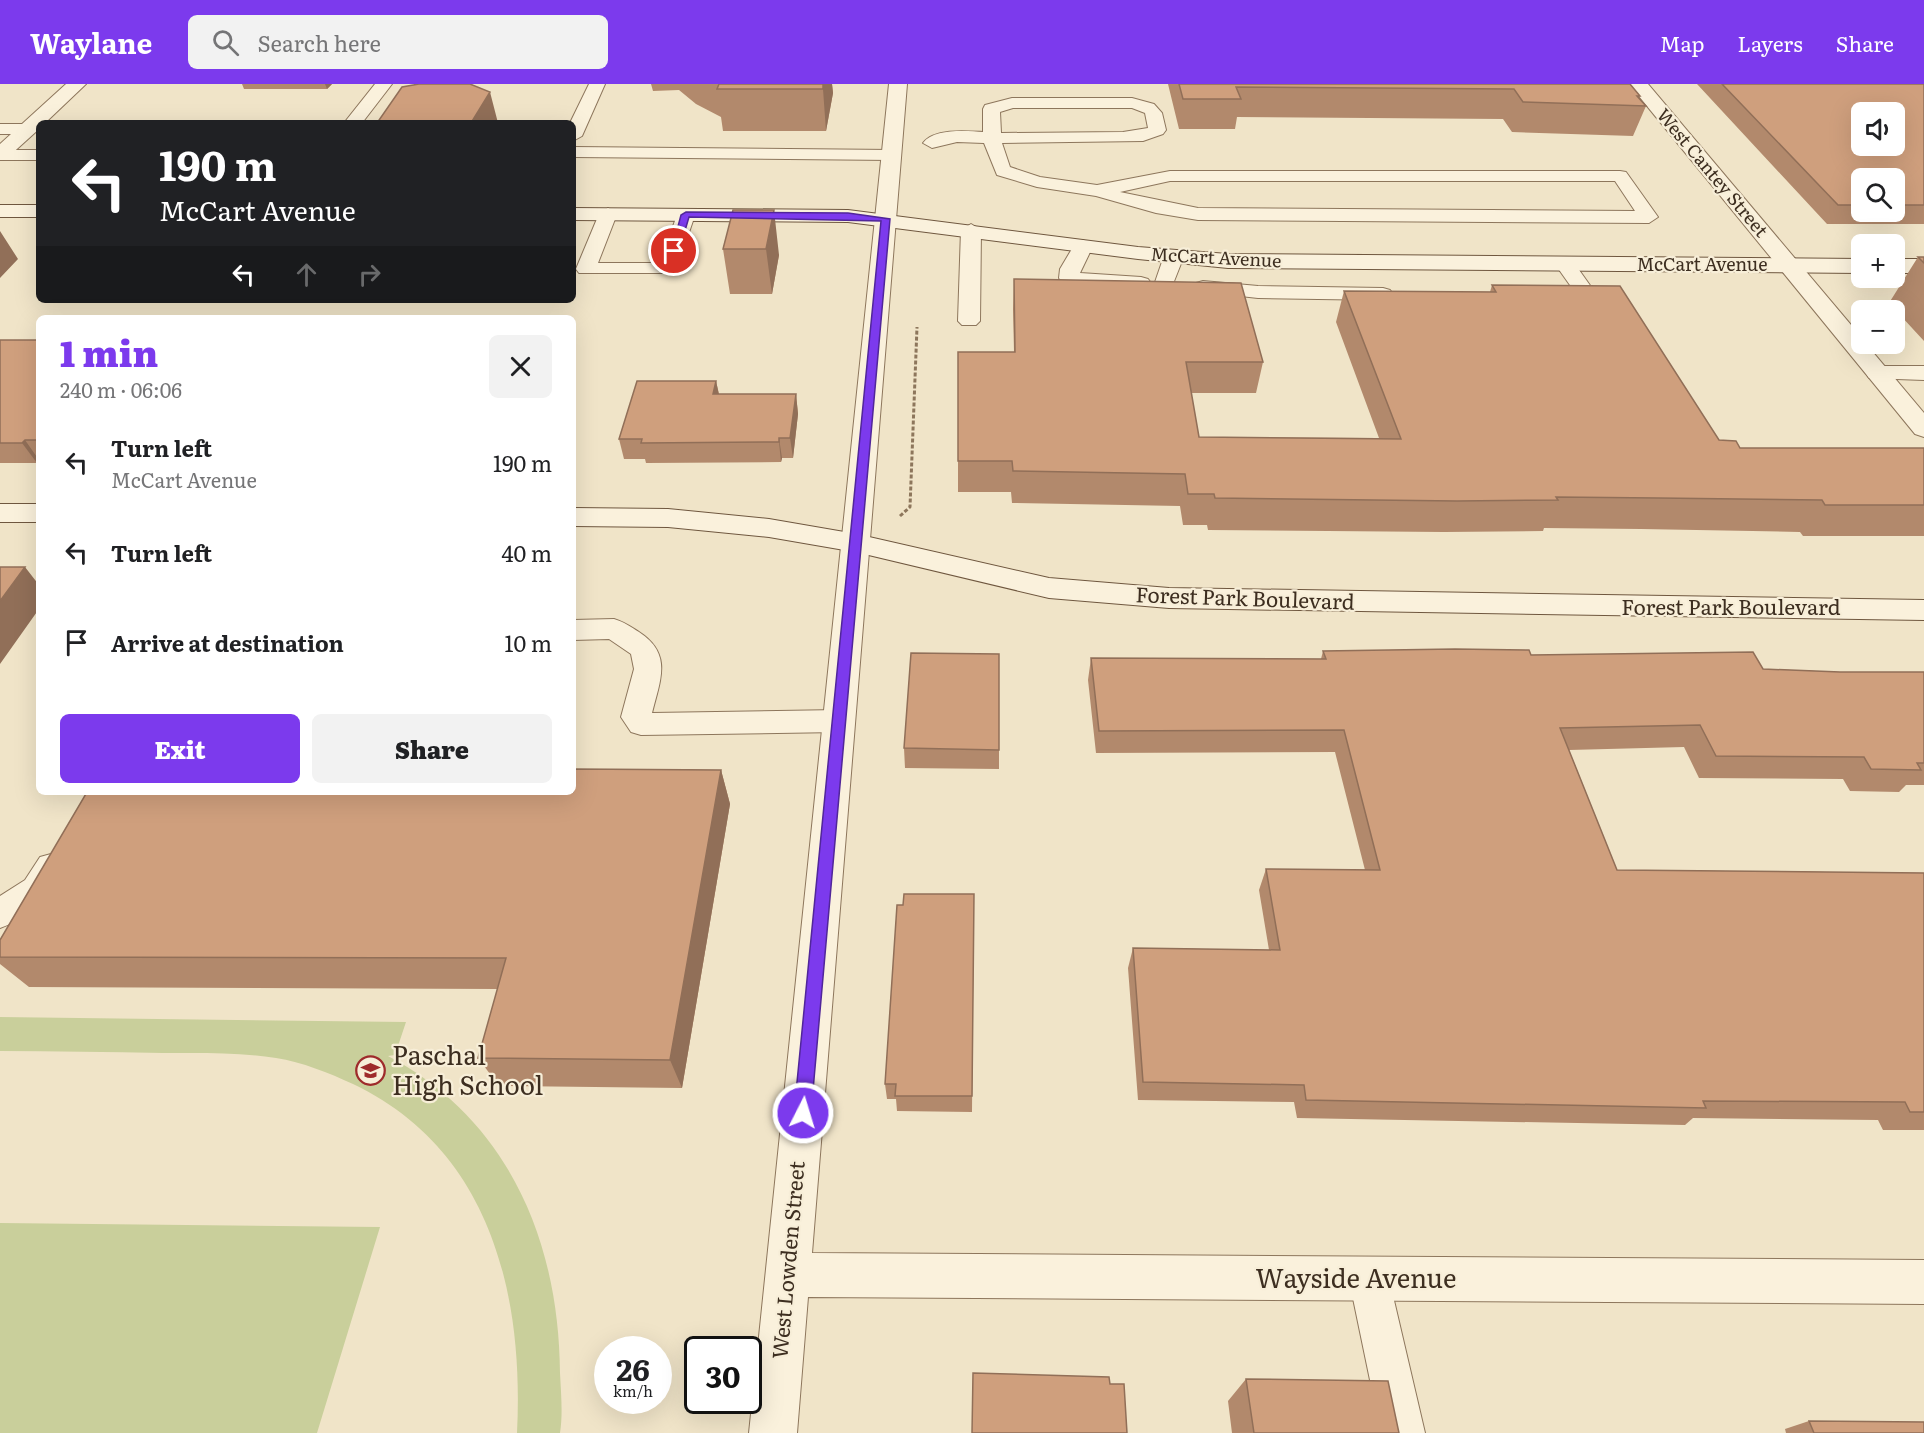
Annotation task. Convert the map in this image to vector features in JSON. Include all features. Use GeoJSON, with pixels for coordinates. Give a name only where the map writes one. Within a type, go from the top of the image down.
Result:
{"type":"FeatureCollection","features":[{"type":"Feature","properties":{"kind":"street"},"geometry":{"type":"LineString","coordinates":[[37,120],[76,84]]}},
{"type":"Feature","properties":{"kind":"street","name":"West Lowden Street"},"geometry":{"type":"LineString","coordinates":[[773,1433],[886,219],[908,145],[898,84]]}},
{"type":"Feature","properties":{"kind":"street","name":"West Cantey Street"},"geometry":{"type":"LineString","coordinates":[[1638,84],[1924,429]]}},
{"type":"Feature","properties":{"kind":"street"},"geometry":{"type":"LineString","coordinates":[[0,154],[36,121]]}},
{"type":"Feature","properties":{"kind":"street"},"geometry":{"type":"LineString","coordinates":[[0,211],[36,211]]}},
{"type":"Feature","properties":{"kind":"street","name":"McCart Avenue"},"geometry":{"type":"LineString","coordinates":[[576,214],[848,216],[1174,256],[1269,262],[1851,266]]}},
{"type":"Feature","properties":{"kind":"street"},"geometry":{"type":"LineString","coordinates":[[1905,266],[1924,266]]}},
{"type":"Feature","properties":{"kind":"street"},"geometry":{"type":"LineString","coordinates":[[0,513],[36,513]]}},
{"type":"Feature","properties":{"kind":"street","name":"Forest Park Boulevard"},"geometry":{"type":"LineString","coordinates":[[576,517],[668,518],[769,528],[856,543],[1049,588],[1169,598],[1502,606],[1924,610]]}},
{"type":"Feature","properties":{"kind":"street","name":"Wayside Avenue"},"geometry":{"type":"LineString","coordinates":[[788,1275],[1924,1282]]}},
{"type":"Feature","properties":{"kind":"lane"},"geometry":{"type":"LineString","coordinates":[[355,120],[384,84]]}},
{"type":"Feature","properties":{"kind":"lane"},"geometry":{"type":"LineString","coordinates":[[576,129],[597,84]]}},
{"type":"Feature","properties":{"kind":"lane"},"geometry":{"type":"LineString","coordinates":[[576,152],[939,146],[993,143],[1123,138],[1143,136],[1157,130],[1155,114],[1148,106],[1132,103],[1012,103],[991,109],[993,143],[994,157],[1003,171],[1018,178],[1097,191],[1156,207],[1198,214],[1649,217],[1620,176],[1170,176],[1097,191]]}},
{"type":"Feature","properties":{"kind":"lane"},"geometry":{"type":"LineString","coordinates":[[0,129],[27,129]]}},
{"type":"Feature","properties":{"kind":"lane"},"geometry":{"type":"LineString","coordinates":[[0,154],[36,155]]}},
{"type":"Feature","properties":{"kind":"lane"},"geometry":{"type":"LineString","coordinates":[[608,214],[586,268],[668,269],[686,215]]}},
{"type":"Feature","properties":{"kind":"lane"},"geometry":{"type":"LineString","coordinates":[[969,321],[971,230]]}},
{"type":"Feature","properties":{"kind":"lane"},"geometry":{"type":"LineString","coordinates":[[1083,246],[1072,263],[1069,278],[1274,292],[1403,295]]}},
{"type":"Feature","properties":{"kind":"lane"},"geometry":{"type":"LineString","coordinates":[[1164,285],[1174,256]]}},
{"type":"Feature","properties":{"kind":"lane"},"geometry":{"type":"LineString","coordinates":[[1269,262],[1274,292]]}},
{"type":"Feature","properties":{"kind":"lane"},"geometry":{"type":"LineString","coordinates":[[1326,263],[1337,294]]}},
{"type":"Feature","properties":{"kind":"lane"},"geometry":{"type":"LineString","coordinates":[[1533,295],[1573,294],[1584,291],[1565,264]]}},
{"type":"Feature","properties":{"kind":"lane"},"geometry":{"type":"LineString","coordinates":[[1877,373],[1924,373]]}},
{"type":"Feature","properties":{"kind":"lane"},"geometry":{"type":"LineString","coordinates":[[576,630],[614,629],[644,650],[648,669],[636,717],[641,724],[839,721]]}},
{"type":"Feature","properties":{"kind":"lane"},"geometry":{"type":"LineString","coordinates":[[0,914],[37,890],[66,841]]}},
{"type":"Feature","properties":{"kind":"lane"},"geometry":{"type":"LineString","coordinates":[[1369,1279],[1403,1433]]}},
{"type":"Feature","properties":{"kind":"green space"},"geometry":{"type":"Polygon","coordinates":[[[0,1017],[406,1022],[395,1055],[388,1056],[430,1083],[466,1114],[495,1150],[519,1189],[537,1232],[550,1277],[557,1324],[562,1403],[560,1433],[517,1433],[518,1380],[514,1329],[504,1278],[489,1230],[467,1186],[437,1146],[400,1112],[344,1080],[305,1065],[276,1058],[220,1053],[0,1051],[0,1017]]]}},
{"type":"Feature","properties":{"kind":"green space"},"geometry":{"type":"Polygon","coordinates":[[[0,1223],[380,1227],[317,1433],[0,1433],[0,1223]]]}},
{"type":"Feature","properties":{"kind":"building"},"geometry":{"type":"Polygon","coordinates":[[[419,84],[470,84],[490,92],[473,120],[379,120],[402,87],[419,84]]]}},
{"type":"Feature","properties":{"kind":"building"},"geometry":{"type":"Polygon","coordinates":[[[719,84],[823,84],[823,89],[717,89],[719,84]]]}},
{"type":"Feature","properties":{"kind":"building"},"geometry":{"type":"Polygon","coordinates":[[[1179,84],[1630,84],[1646,106],[1523,102],[1514,89],[1236,87],[1241,99],[1183,99],[1179,84]]]}},
{"type":"Feature","properties":{"kind":"building"},"geometry":{"type":"Polygon","coordinates":[[[1722,84],[1924,84],[1924,205],[1905,205],[1905,168],[1851,168],[1851,205],[1838,205],[1722,84]]]}},
{"type":"Feature","properties":{"kind":"building"},"geometry":{"type":"Polygon","coordinates":[[[733,210],[774,210],[766,249],[723,249],[733,210]]]}},
{"type":"Feature","properties":{"kind":"building"},"geometry":{"type":"Polygon","coordinates":[[[1014,279],[1241,283],[1263,362],[1186,362],[1199,437],[1401,439],[1344,291],[1496,292],[1492,285],[1620,286],[1719,440],[1736,441],[1740,448],[1924,448],[1924,505],[1825,505],[1822,500],[1658,498],[1556,497],[1558,500],[1457,501],[1215,498],[1214,494],[1188,494],[1185,474],[1013,471],[1012,461],[958,461],[958,352],[1015,352],[1014,279]]]}},
{"type":"Feature","properties":{"kind":"building"},"geometry":{"type":"Polygon","coordinates":[[[0,340],[36,340],[36,440],[25,440],[22,443],[0,443],[0,340]]]}},
{"type":"Feature","properties":{"kind":"building"},"geometry":{"type":"Polygon","coordinates":[[[637,381],[716,381],[713,394],[796,394],[790,438],[779,438],[779,442],[641,443],[642,439],[619,439],[637,381]]]}},
{"type":"Feature","properties":{"kind":"building"},"geometry":{"type":"Polygon","coordinates":[[[0,567],[25,567],[0,601],[0,567]]]}},
{"type":"Feature","properties":{"kind":"building"},"geometry":{"type":"Polygon","coordinates":[[[1529,650],[1531,655],[1753,652],[1763,669],[1924,672],[1924,763],[1917,763],[1921,770],[1871,769],[1864,757],[1716,756],[1700,725],[1560,728],[1617,870],[1924,873],[1924,1112],[1910,1112],[1905,1102],[1703,1101],[1706,1108],[1306,1100],[1304,1085],[1143,1082],[1133,948],[1280,950],[1266,869],[1380,870],[1344,730],[1099,731],[1091,658],[1326,659],[1323,651],[1529,650]]]}},
{"type":"Feature","properties":{"kind":"building"},"geometry":{"type":"Polygon","coordinates":[[[911,653],[999,654],[999,750],[904,748],[911,653]]]}},
{"type":"Feature","properties":{"kind":"building"},"geometry":{"type":"Polygon","coordinates":[[[576,769],[721,770],[670,1060],[478,1058],[506,958],[0,957],[0,940],[85,795],[576,795],[576,769]]]}},
{"type":"Feature","properties":{"kind":"building"},"geometry":{"type":"Polygon","coordinates":[[[904,894],[974,894],[972,1096],[895,1096],[896,1084],[885,1084],[897,905],[903,905],[904,894]]]}},
{"type":"Feature","properties":{"kind":"building"},"geometry":{"type":"Polygon","coordinates":[[[973,1373],[1109,1377],[1110,1384],[1124,1384],[1127,1433],[972,1433],[973,1373]]]}},
{"type":"Feature","properties":{"kind":"building"},"geometry":{"type":"Polygon","coordinates":[[[1246,1379],[1388,1381],[1399,1433],[1254,1433],[1246,1379]]]}},
{"type":"Feature","properties":{"kind":"building"},"geometry":{"type":"Polygon","coordinates":[[[1809,1421],[1924,1422],[1924,1433],[1814,1433],[1809,1421]]]}},
{"type":"Feature","properties":{"kind":"place","name":"Paschal High School"},"geometry":{"type":"Point","coordinates":[371,1071]}},
{"type":"Feature","properties":{"kind":"route"},"geometry":{"type":"LineString","coordinates":[[674,251],[686,215],[848,216],[886,219],[803,1113]]}}]}
